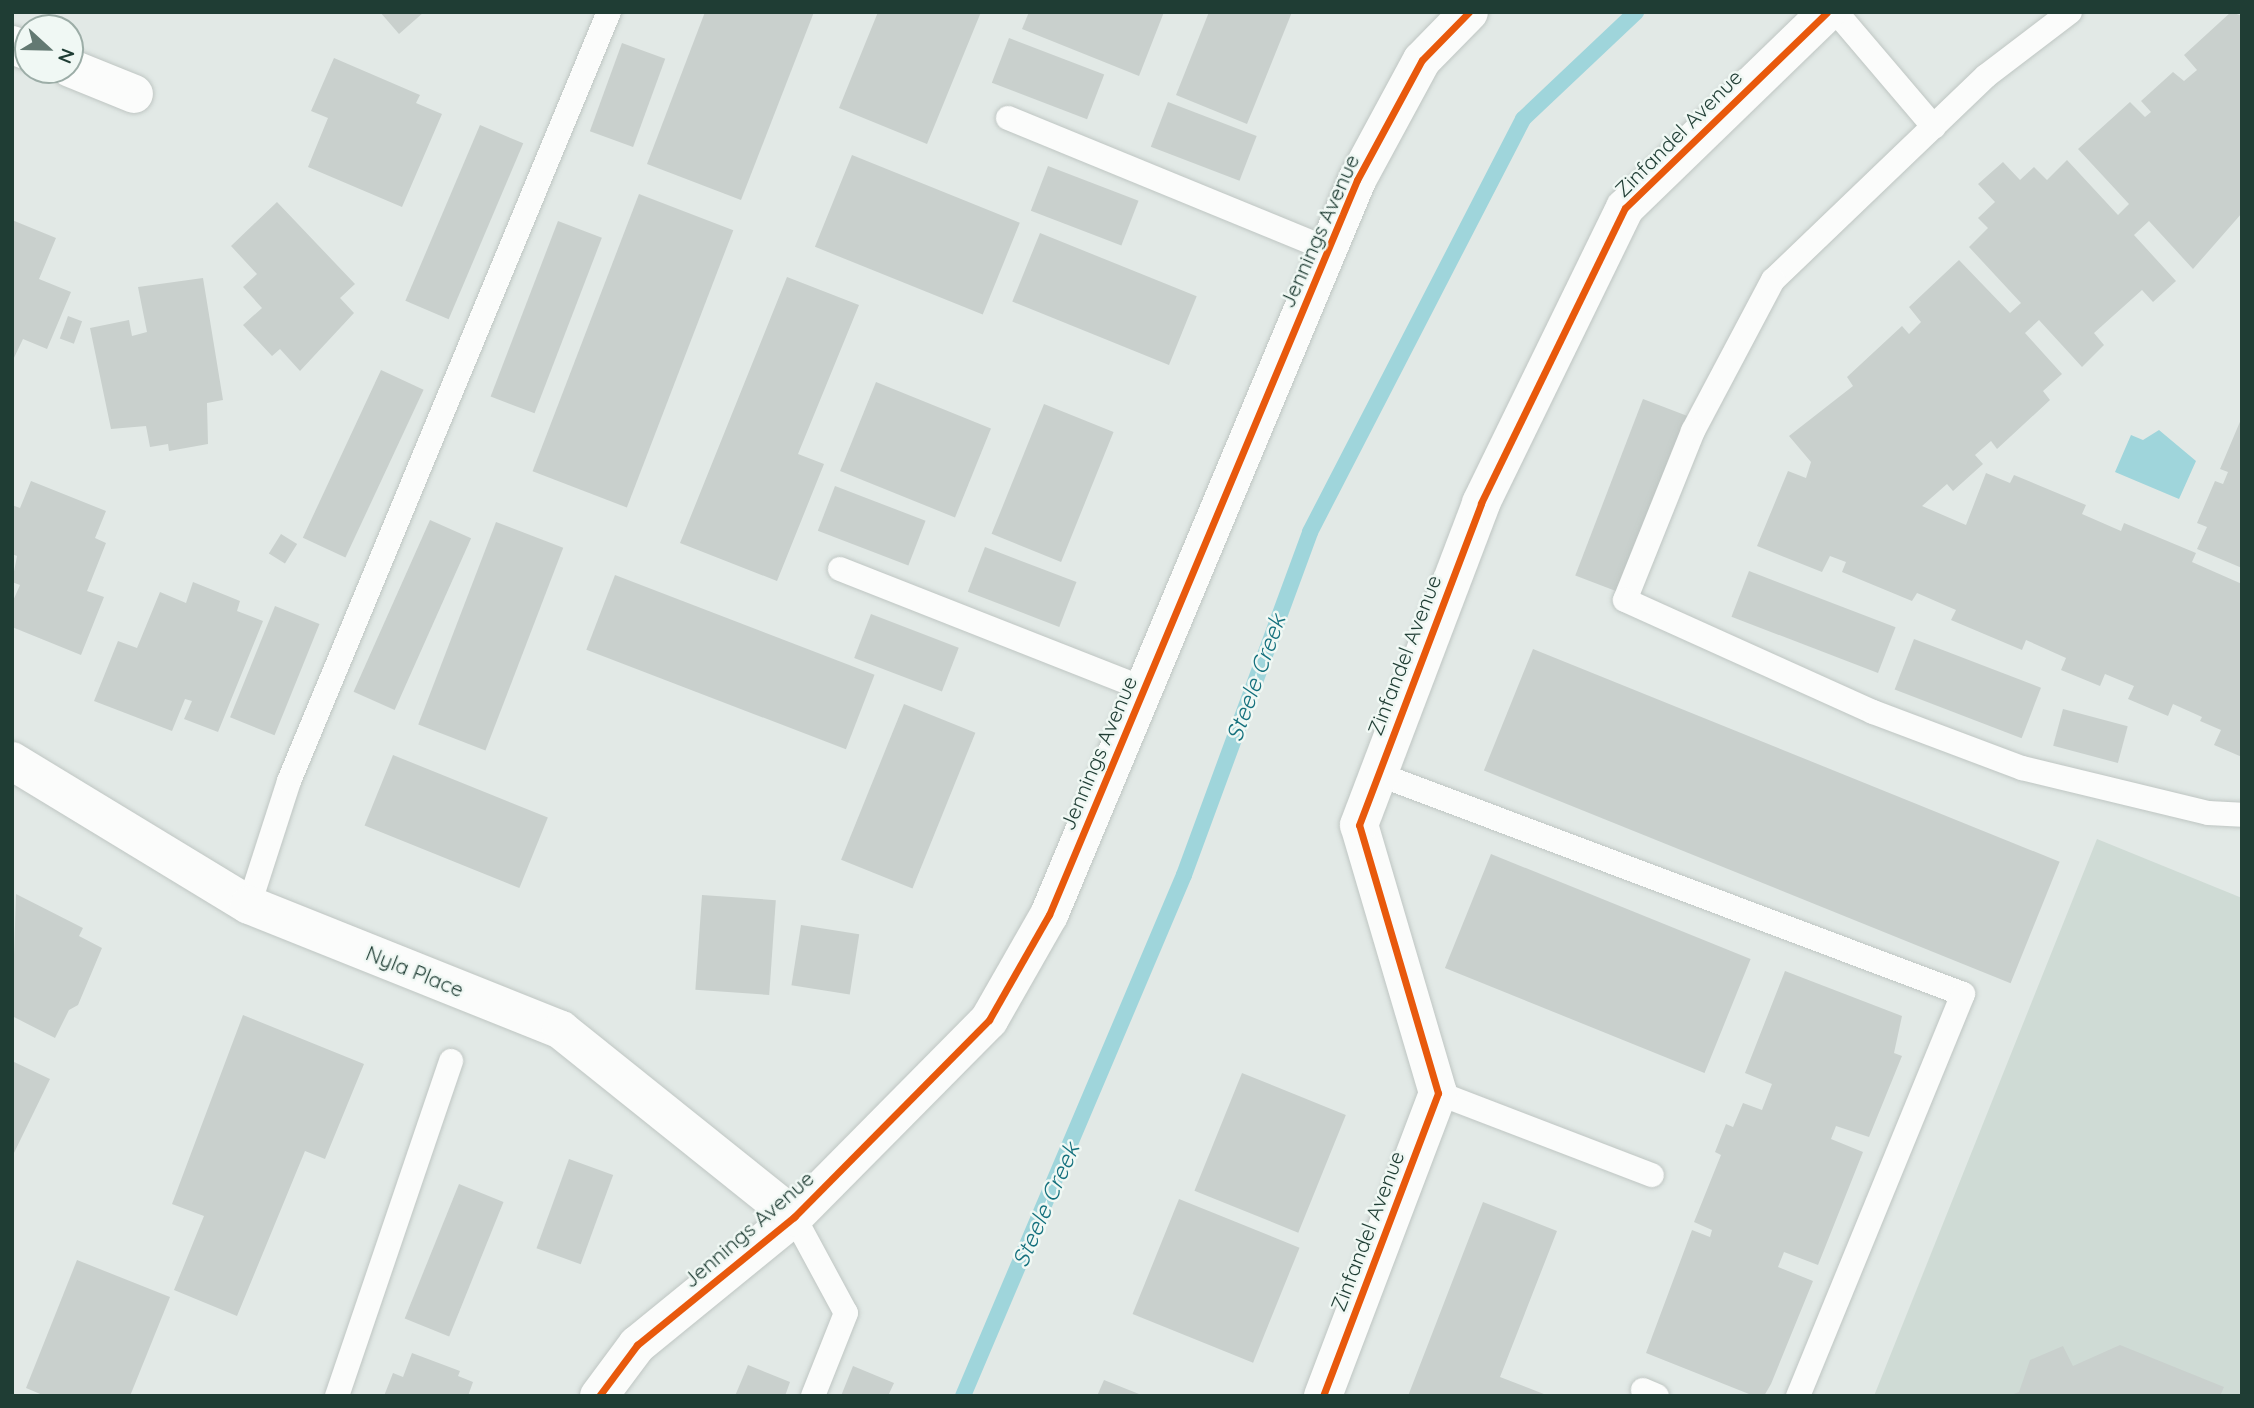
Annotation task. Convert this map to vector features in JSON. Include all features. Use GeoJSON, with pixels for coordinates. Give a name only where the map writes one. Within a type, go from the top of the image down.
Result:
{"type":"FeatureCollection","features":[{"type":"Feature","properties":{"kind":"street","name":"Jennings Avenue"},"geometry":{"type":"LineString","coordinates":[[599,1396],[637,1345],[794,1217],[989,1020],[1049,915],[1357,180],[1422,60],[1469,12]]}},
{"type":"Feature","properties":{"kind":"street","name":"Zinfandel Avenue"},"geometry":{"type":"LineString","coordinates":[[1323,1396],[1438,1093],[1359,825],[1481,503],[1625,208],[1827,12]]}},
{"type":"Feature","properties":{"kind":"street"},"geometry":{"type":"LineString","coordinates":[[84,74],[134,94]]}},
{"type":"Feature","properties":{"kind":"street","name":"Nyla Place"},"geometry":{"type":"LineString","coordinates":[[12,761],[249,905],[561,1030],[794,1217]]}},
{"type":"Feature","properties":{"kind":"lane"},"geometry":{"type":"LineString","coordinates":[[249,905],[289,781],[609,12]]}},
{"type":"Feature","properties":{"kind":"lane"},"geometry":{"type":"LineString","coordinates":[[1836,12],[1934,127]]}},
{"type":"Feature","properties":{"kind":"lane"},"geometry":{"type":"LineString","coordinates":[[2070,12],[1986,76],[1773,280],[1693,431],[1625,600],[1873,712],[2022,768],[2208,813],[2242,815]]}},
{"type":"Feature","properties":{"kind":"lane"},"geometry":{"type":"LineString","coordinates":[[1008,118],[1328,249]]}},
{"type":"Feature","properties":{"kind":"lane"},"geometry":{"type":"LineString","coordinates":[[840,569],[1144,690]]}},
{"type":"Feature","properties":{"kind":"lane"},"geometry":{"type":"LineString","coordinates":[[1378,774],[1963,994],[1798,1396]]}},
{"type":"Feature","properties":{"kind":"lane"},"geometry":{"type":"LineString","coordinates":[[337,1396],[451,1062]]}},
{"type":"Feature","properties":{"kind":"lane"},"geometry":{"type":"LineString","coordinates":[[1438,1093],[1653,1175]]}},
{"type":"Feature","properties":{"kind":"lane"},"geometry":{"type":"LineString","coordinates":[[794,1217],[846,1314],[813,1396]]}},
{"type":"Feature","properties":{"kind":"shaded area"},"geometry":{"type":"Polygon","coordinates":[[[2097,839],[2242,898],[2242,1396],[1874,1396],[2097,839]]]}},
{"type":"Feature","properties":{"kind":"water"},"geometry":{"type":"Polygon","coordinates":[[[2159,430],[2196,461],[2179,499],[2115,472],[2131,435],[2143,440],[2159,430]]]}},
{"type":"Feature","properties":{"kind":"building"},"geometry":{"type":"Polygon","coordinates":[[[380,12],[424,12],[399,34],[380,12]]]}},
{"type":"Feature","properties":{"kind":"building"},"geometry":{"type":"Polygon","coordinates":[[[705,12],[814,12],[741,200],[647,164],[705,12]]]}},
{"type":"Feature","properties":{"kind":"building"},"geometry":{"type":"Polygon","coordinates":[[[878,12],[981,12],[927,144],[839,108],[878,12]]]}},
{"type":"Feature","properties":{"kind":"building"},"geometry":{"type":"Polygon","coordinates":[[[1029,12],[1164,12],[1139,76],[1022,29],[1029,12]]]}},
{"type":"Feature","properties":{"kind":"building"},"geometry":{"type":"Polygon","coordinates":[[[1209,12],[1292,12],[1247,124],[1176,95],[1209,12]]]}},
{"type":"Feature","properties":{"kind":"building"},"geometry":{"type":"Polygon","coordinates":[[[2231,12],[2242,16],[2242,213],[2193,269],[2149,221],[2134,235],[2176,281],[2153,302],[2142,290],[2094,333],[2104,345],[2082,367],[2039,320],[2025,333],[2062,374],[2043,391],[2050,400],[1997,449],[1991,441],[1975,455],[1983,464],[1953,491],[1947,484],[1922,506],[1966,525],[1986,473],[2010,483],[2014,475],[2086,505],[2082,514],[2121,531],[2124,523],[2196,553],[2192,562],[2242,584],[2242,757],[2214,745],[2221,730],[2200,721],[2202,717],[2173,704],[2168,716],[2128,699],[2134,686],[2105,674],[2100,686],[2061,670],[2066,658],[2026,640],[2022,650],[1951,620],[1956,610],[1917,593],[1912,601],[1842,572],[1846,562],[1830,556],[1822,572],[1757,546],[1788,471],[1806,478],[1811,462],[1789,436],[1853,386],[1847,377],[1902,326],[1909,334],[1921,322],[1909,307],[1959,260],[2010,313],[2021,303],[1969,247],[1988,228],[1978,218],[1995,202],[1978,184],[2003,162],[2020,180],[2034,167],[2047,180],[2067,160],[2118,215],[2129,204],[2078,149],[2130,102],[2145,117],[2151,112],[2141,101],[2173,72],[2184,81],[2197,70],[2184,55],[2231,12]]]}},
{"type":"Feature","properties":{"kind":"building"},"geometry":{"type":"Polygon","coordinates":[[[1009,38],[1104,75],[1087,119],[992,83],[1009,38]]]}},
{"type":"Feature","properties":{"kind":"building"},"geometry":{"type":"Polygon","coordinates":[[[622,43],[665,59],[633,147],[590,131],[622,43]]]}},
{"type":"Feature","properties":{"kind":"building"},"geometry":{"type":"Polygon","coordinates":[[[334,58],[420,95],[416,103],[442,114],[402,207],[308,167],[328,118],[311,111],[334,58]]]}},
{"type":"Feature","properties":{"kind":"building"},"geometry":{"type":"Polygon","coordinates":[[[1168,102],[1257,136],[1239,181],[1151,147],[1168,102]]]}},
{"type":"Feature","properties":{"kind":"building"},"geometry":{"type":"Polygon","coordinates":[[[480,125],[523,143],[449,319],[405,301],[480,125]]]}},
{"type":"Feature","properties":{"kind":"building"},"geometry":{"type":"Polygon","coordinates":[[[852,155],[1020,223],[983,315],[815,247],[852,155]]]}},
{"type":"Feature","properties":{"kind":"building"},"geometry":{"type":"Polygon","coordinates":[[[1048,166],[1139,201],[1121,246],[1031,211],[1048,166]]]}},
{"type":"Feature","properties":{"kind":"building"},"geometry":{"type":"Polygon","coordinates":[[[639,194],[733,230],[627,507],[533,471],[639,194]]]}},
{"type":"Feature","properties":{"kind":"building"},"geometry":{"type":"Polygon","coordinates":[[[277,202],[355,284],[340,298],[354,313],[300,371],[280,349],[272,356],[243,325],[262,308],[243,287],[257,274],[231,246],[277,202]]]}},
{"type":"Feature","properties":{"kind":"building"},"geometry":{"type":"Polygon","coordinates":[[[12,220],[56,238],[39,279],[71,292],[47,349],[23,339],[12,362],[12,220]]]}},
{"type":"Feature","properties":{"kind":"building"},"geometry":{"type":"Polygon","coordinates":[[[558,221],[602,238],[535,413],[491,397],[558,221]]]}},
{"type":"Feature","properties":{"kind":"building"},"geometry":{"type":"Polygon","coordinates":[[[1040,233],[1197,296],[1169,365],[1012,302],[1040,233]]]}},
{"type":"Feature","properties":{"kind":"building"},"geometry":{"type":"Polygon","coordinates":[[[787,277],[859,305],[798,454],[824,464],[777,581],[680,543],[787,277]]]}},
{"type":"Feature","properties":{"kind":"building"},"geometry":{"type":"Polygon","coordinates":[[[203,278],[223,400],[207,403],[208,444],[169,451],[168,444],[150,447],[146,426],[111,429],[90,328],[129,320],[132,336],[147,332],[138,287],[203,278]]]}},
{"type":"Feature","properties":{"kind":"building"},"geometry":{"type":"Polygon","coordinates":[[[68,316],[82,321],[74,344],[60,339],[68,316]]]}},
{"type":"Feature","properties":{"kind":"building"},"geometry":{"type":"Polygon","coordinates":[[[381,370],[424,390],[345,558],[303,538],[381,370]]]}},
{"type":"Feature","properties":{"kind":"building"},"geometry":{"type":"Polygon","coordinates":[[[876,382],[991,428],[955,517],[840,471],[876,382]]]}},
{"type":"Feature","properties":{"kind":"building"},"geometry":{"type":"Polygon","coordinates":[[[1643,399],[1689,417],[1621,593],[1575,575],[1643,399]]]}},
{"type":"Feature","properties":{"kind":"building"},"geometry":{"type":"Polygon","coordinates":[[[1044,404],[1114,432],[1061,562],[992,534],[1044,404]]]}},
{"type":"Feature","properties":{"kind":"building"},"geometry":{"type":"Polygon","coordinates":[[[2242,417],[2242,568],[2197,549],[2207,527],[2197,523],[2215,481],[2223,484],[2228,472],[2220,469],[2242,417]]]}},
{"type":"Feature","properties":{"kind":"building"},"geometry":{"type":"Polygon","coordinates":[[[31,481],[106,511],[95,538],[106,543],[87,591],[104,597],[81,655],[12,627],[12,603],[20,585],[12,582],[17,556],[12,554],[12,505],[20,508],[31,481]]]}},
{"type":"Feature","properties":{"kind":"building"},"geometry":{"type":"Polygon","coordinates":[[[835,486],[926,521],[908,566],[818,531],[835,486]]]}},
{"type":"Feature","properties":{"kind":"building"},"geometry":{"type":"Polygon","coordinates":[[[430,520],[471,538],[395,710],[354,692],[430,520]]]}},
{"type":"Feature","properties":{"kind":"building"},"geometry":{"type":"Polygon","coordinates":[[[496,522],[563,548],[485,750],[418,725],[496,522]]]}},
{"type":"Feature","properties":{"kind":"building"},"geometry":{"type":"Polygon","coordinates":[[[281,534],[297,544],[285,564],[269,554],[281,534]]]}},
{"type":"Feature","properties":{"kind":"building"},"geometry":{"type":"Polygon","coordinates":[[[985,547],[1076,582],[1059,627],[968,592],[985,547]]]}},
{"type":"Feature","properties":{"kind":"building"},"geometry":{"type":"Polygon","coordinates":[[[1749,571],[1896,627],[1878,673],[1731,617],[1749,571]]]}},
{"type":"Feature","properties":{"kind":"building"},"geometry":{"type":"Polygon","coordinates":[[[615,575],[875,675],[846,749],[586,650],[615,575]]]}},
{"type":"Feature","properties":{"kind":"building"},"geometry":{"type":"Polygon","coordinates":[[[193,582],[240,601],[237,611],[263,621],[218,732],[184,719],[192,701],[185,699],[172,731],[94,701],[118,641],[137,648],[160,592],[186,603],[193,582]]]}},
{"type":"Feature","properties":{"kind":"building"},"geometry":{"type":"Polygon","coordinates":[[[275,606],[320,624],[275,735],[230,717],[275,606]]]}},
{"type":"Feature","properties":{"kind":"building"},"geometry":{"type":"Polygon","coordinates":[[[871,614],[959,648],[942,692],[854,658],[871,614]]]}},
{"type":"Feature","properties":{"kind":"building"},"geometry":{"type":"Polygon","coordinates":[[[1914,639],[2041,688],[2022,738],[1895,689],[1914,639]]]}},
{"type":"Feature","properties":{"kind":"building"},"geometry":{"type":"Polygon","coordinates":[[[1533,649],[2060,862],[2011,983],[1484,770],[1533,649]]]}},
{"type":"Feature","properties":{"kind":"building"},"geometry":{"type":"Polygon","coordinates":[[[904,704],[975,733],[912,889],[841,860],[904,704]]]}},
{"type":"Feature","properties":{"kind":"building"},"geometry":{"type":"Polygon","coordinates":[[[2063,709],[2128,726],[2118,763],[2053,746],[2063,709]]]}},
{"type":"Feature","properties":{"kind":"building"},"geometry":{"type":"Polygon","coordinates":[[[393,755],[548,818],[519,888],[365,825],[393,755]]]}},
{"type":"Feature","properties":{"kind":"building"},"geometry":{"type":"Polygon","coordinates":[[[1491,854],[1751,959],[1705,1073],[1445,968],[1491,854]]]}},
{"type":"Feature","properties":{"kind":"building"},"geometry":{"type":"Polygon","coordinates":[[[16,894],[83,928],[79,936],[102,948],[78,1005],[69,1010],[55,1038],[12,1016],[16,894]]]}},
{"type":"Feature","properties":{"kind":"building"},"geometry":{"type":"Polygon","coordinates":[[[702,895],[776,900],[769,995],[695,990],[702,895]]]}},
{"type":"Feature","properties":{"kind":"building"},"geometry":{"type":"Polygon","coordinates":[[[801,925],[859,934],[850,994],[791,985],[801,925]]]}},
{"type":"Feature","properties":{"kind":"building"},"geometry":{"type":"Polygon","coordinates":[[[1785,971],[1902,1016],[1894,1053],[1902,1056],[1869,1137],[1836,1126],[1831,1139],[1863,1152],[1818,1265],[1784,1252],[1778,1267],[1813,1281],[1771,1384],[1764,1396],[1754,1396],[1646,1353],[1692,1230],[1710,1237],[1712,1230],[1694,1222],[1721,1155],[1715,1152],[1726,1124],[1733,1127],[1743,1103],[1762,1110],[1772,1084],[1745,1073],[1785,971]]]}},
{"type":"Feature","properties":{"kind":"building"},"geometry":{"type":"Polygon","coordinates":[[[243,1015],[364,1064],[325,1159],[305,1151],[237,1316],[174,1290],[204,1216],[172,1204],[243,1015]]]}},
{"type":"Feature","properties":{"kind":"building"},"geometry":{"type":"Polygon","coordinates":[[[12,1061],[50,1079],[12,1157],[12,1061]]]}},
{"type":"Feature","properties":{"kind":"building"},"geometry":{"type":"Polygon","coordinates":[[[1242,1073],[1346,1115],[1298,1233],[1194,1191],[1242,1073]]]}},
{"type":"Feature","properties":{"kind":"building"},"geometry":{"type":"Polygon","coordinates":[[[569,1159],[613,1175],[581,1264],[537,1248],[569,1159]]]}},
{"type":"Feature","properties":{"kind":"building"},"geometry":{"type":"Polygon","coordinates":[[[459,1184],[504,1202],[449,1336],[405,1318],[459,1184]]]}},
{"type":"Feature","properties":{"kind":"building"},"geometry":{"type":"Polygon","coordinates":[[[1179,1199],[1300,1248],[1253,1363],[1133,1314],[1179,1199]]]}},
{"type":"Feature","properties":{"kind":"building"},"geometry":{"type":"Polygon","coordinates":[[[1483,1202],[1557,1231],[1500,1377],[1549,1396],[1408,1396],[1483,1202]]]}},
{"type":"Feature","properties":{"kind":"building"},"geometry":{"type":"Polygon","coordinates":[[[77,1260],[170,1297],[130,1396],[45,1396],[26,1388],[77,1260]]]}},
{"type":"Feature","properties":{"kind":"building"},"geometry":{"type":"Polygon","coordinates":[[[2120,1345],[2224,1387],[2220,1396],[2008,1396],[2019,1392],[2030,1360],[2063,1346],[2073,1366],[2120,1345]]]}},
{"type":"Feature","properties":{"kind":"building"},"geometry":{"type":"Polygon","coordinates":[[[412,1353],[460,1371],[458,1376],[473,1382],[468,1396],[384,1396],[393,1373],[403,1377],[412,1353]]]}},
{"type":"Feature","properties":{"kind":"building"},"geometry":{"type":"Polygon","coordinates":[[[748,1365],[790,1382],[785,1396],[735,1396],[748,1365]]]}},
{"type":"Feature","properties":{"kind":"building"},"geometry":{"type":"Polygon","coordinates":[[[853,1366],[894,1383],[888,1396],[841,1396],[853,1366]]]}},
{"type":"Feature","properties":{"kind":"building"},"geometry":{"type":"Polygon","coordinates":[[[1104,1380],[1144,1396],[1097,1396],[1104,1380]]]}},
{"type":"Feature","properties":{"kind":"waterway","name":"Steele Creek"},"geometry":{"type":"LineString","coordinates":[[963,1396],[1184,875],[1310,532],[1523,119],[1636,12]]}},
{"type":"Feature","properties":{"kind":"cycle path"},"geometry":{"type":"LineString","coordinates":[[599,1396],[637,1345],[794,1217],[989,1020],[1049,915],[1357,180],[1422,60],[1469,12]]}},
{"type":"Feature","properties":{"kind":"cycle path"},"geometry":{"type":"LineString","coordinates":[[1323,1396],[1438,1093],[1359,825],[1481,503],[1625,208],[1827,12]]}}]}
